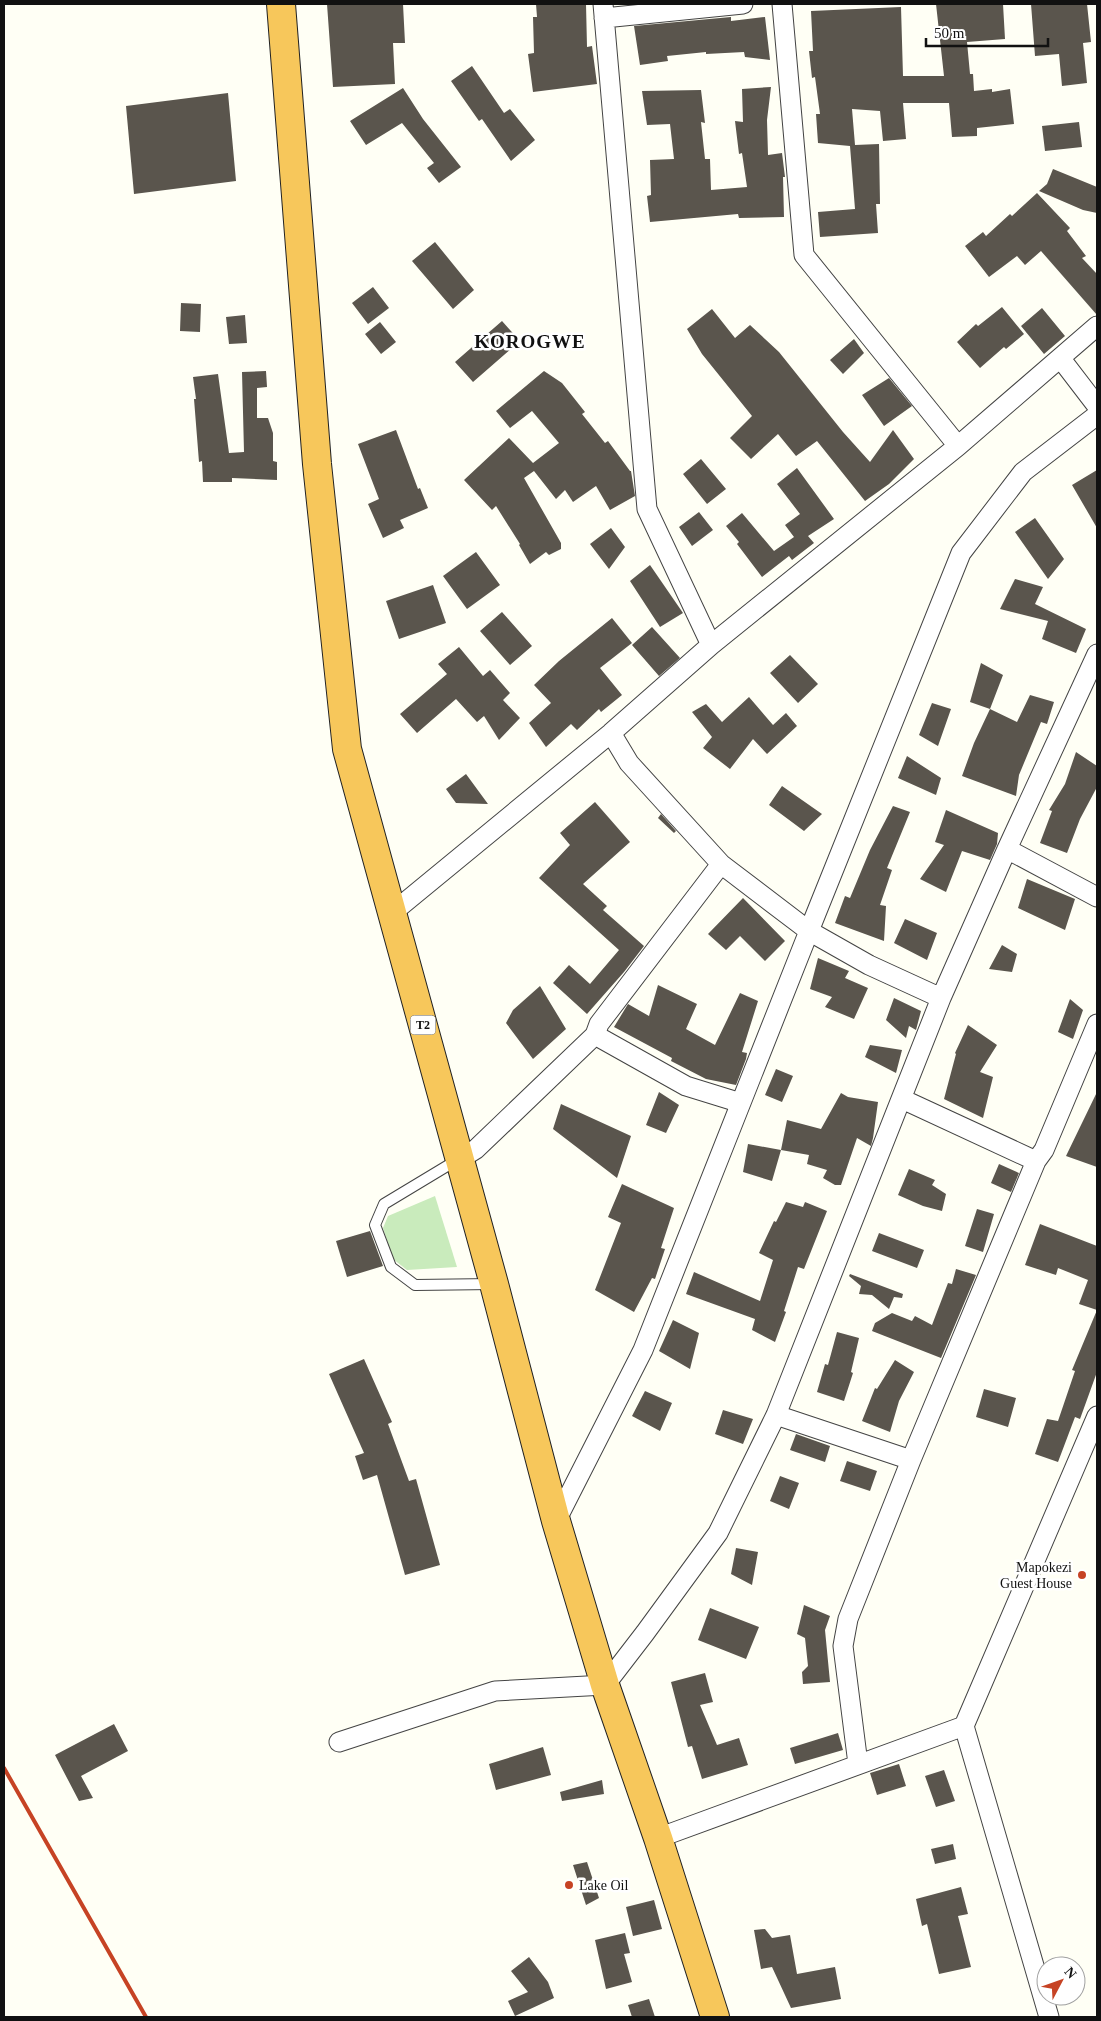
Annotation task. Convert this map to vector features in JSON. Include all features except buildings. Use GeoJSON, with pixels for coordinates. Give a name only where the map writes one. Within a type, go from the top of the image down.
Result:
{"type":"FeatureCollection","features":[{"type":"Feature","properties":{"kind":"highway","name":"T2"},"geometry":{"type":"LineString","coordinates":[[281,4],[317,464],[347,749],[494,1284],[556,1520],[605,1685],[658,1838],[715,2017]]}},
{"type":"Feature","properties":{"kind":"street"},"geometry":{"type":"LineString","coordinates":[[711,645],[647,509],[603,11],[743,4]]}},
{"type":"Feature","properties":{"kind":"street"},"geometry":{"type":"LineString","coordinates":[[782,4],[804,255],[958,446]]}},
{"type":"Feature","properties":{"kind":"street"},"geometry":{"type":"LineString","coordinates":[[392,913],[611,733],[711,645],[958,446],[1097,326]]}},
{"type":"Feature","properties":{"kind":"street"},"geometry":{"type":"LineString","coordinates":[[1061,358],[1097,406]]}},
{"type":"Feature","properties":{"kind":"street"},"geometry":{"type":"LineString","coordinates":[[556,1520],[643,1350],[961,553],[1023,472],[1097,415]]}},
{"type":"Feature","properties":{"kind":"street"},"geometry":{"type":"LineString","coordinates":[[339,1742],[495,1691],[605,1685],[646,1633],[718,1534],[776,1415],[941,998],[1097,654]]}},
{"type":"Feature","properties":{"kind":"street"},"geometry":{"type":"LineString","coordinates":[[611,733],[630,762],[721,864],[809,931],[869,965],[941,998]]}},
{"type":"Feature","properties":{"kind":"street"},"geometry":{"type":"LineString","coordinates":[[1007,849],[1097,897]]}},
{"type":"Feature","properties":{"kind":"street"},"geometry":{"type":"LineString","coordinates":[[460,1159],[476,1149],[595,1035],[599,1024],[721,864]]}},
{"type":"Feature","properties":{"kind":"street"},"geometry":{"type":"LineString","coordinates":[[858,1764],[843,1646],[848,1619],[911,1460],[1036,1161],[1044,1150],[1097,1024]]}},
{"type":"Feature","properties":{"kind":"street"},"geometry":{"type":"LineString","coordinates":[[595,1035],[686,1086],[740,1103]]}},
{"type":"Feature","properties":{"kind":"street"},"geometry":{"type":"LineString","coordinates":[[902,1099],[1036,1161]]}},
{"type":"Feature","properties":{"kind":"street"},"geometry":{"type":"LineString","coordinates":[[776,1415],[911,1460]]}},
{"type":"Feature","properties":{"kind":"street"},"geometry":{"type":"LineString","coordinates":[[1048,2017],[964,1726],[1097,1416]]}},
{"type":"Feature","properties":{"kind":"street"},"geometry":{"type":"LineString","coordinates":[[658,1838],[964,1726]]}},
{"type":"Feature","properties":{"kind":"lane"},"geometry":{"type":"LineString","coordinates":[[460,1159],[384,1204],[375,1225],[392,1267],[415,1285],[494,1284]]}},
{"type":"Feature","properties":{"kind":"green space"},"geometry":{"type":"Polygon","coordinates":[[[435,1196],[457,1267],[407,1270],[393,1259],[383,1228],[388,1216],[435,1196]]]}},
{"type":"Feature","properties":{"kind":"railway"},"geometry":{"type":"LineString","coordinates":[[4,1768],[146,2017]]}},
{"type":"Feature","properties":{"kind":"place","name":"Mapokezi Guest House"},"geometry":{"type":"Point","coordinates":[1082,1575]}},
{"type":"Feature","properties":{"kind":"place","name":"Lake Oil"},"geometry":{"type":"Point","coordinates":[569,1885]}},
{"type":"Feature","properties":{"kind":"district","name":"KOROGWE"},"geometry":{"type":"Point","coordinates":[530,341]}}]}
